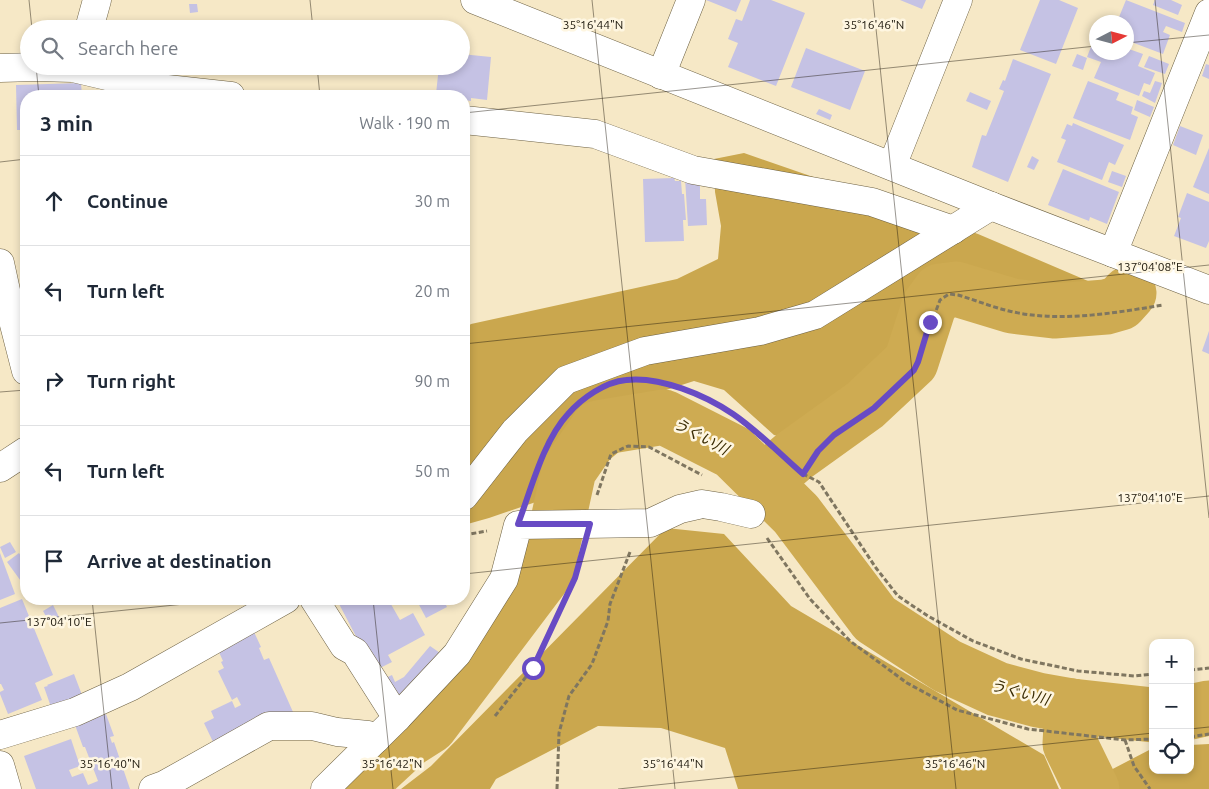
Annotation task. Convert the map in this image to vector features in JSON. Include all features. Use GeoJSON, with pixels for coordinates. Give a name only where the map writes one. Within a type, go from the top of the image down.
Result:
{"type":"FeatureCollection","features":[{"type":"Feature","properties":{"kind":"street"},"geometry":{"type":"LineString","coordinates":[[91,20],[96,0]]}},
{"type":"Feature","properties":{"kind":"street"},"geometry":{"type":"LineString","coordinates":[[475,0],[991,206],[1199,286]]}},
{"type":"Feature","properties":{"kind":"street"},"geometry":{"type":"LineString","coordinates":[[661,75],[691,0]]}},
{"type":"Feature","properties":{"kind":"street"},"geometry":{"type":"LineString","coordinates":[[892,166],[958,0]]}},
{"type":"Feature","properties":{"kind":"street"},"geometry":{"type":"LineString","coordinates":[[1113,253],[1209,13]]}},
{"type":"Feature","properties":{"kind":"street"},"geometry":{"type":"LineString","coordinates":[[0,68],[20,67]]}},
{"type":"Feature","properties":{"kind":"street"},"geometry":{"type":"LineString","coordinates":[[106,75],[158,88],[176,90]]}},
{"type":"Feature","properties":{"kind":"street"},"geometry":{"type":"LineString","coordinates":[[470,121],[595,134],[693,170],[872,202],[953,230]]}},
{"type":"Feature","properties":{"kind":"street"},"geometry":{"type":"LineString","coordinates":[[470,488],[515,431],[566,380],[645,351],[760,331],[815,315],[991,206]]}},
{"type":"Feature","properties":{"kind":"street"},"geometry":{"type":"LineString","coordinates":[[0,263],[20,348]]}},
{"type":"Feature","properties":{"kind":"street"},"geometry":{"type":"LineString","coordinates":[[0,468],[20,455]]}},
{"type":"Feature","properties":{"kind":"street"},"geometry":{"type":"LineString","coordinates":[[325,789],[397,718],[457,654],[504,579],[518,524],[650,523],[680,509],[702,504],[751,514]]}},
{"type":"Feature","properties":{"kind":"street"},"geometry":{"type":"LineString","coordinates":[[0,735],[75,712],[130,687],[274,605]]}},
{"type":"Feature","properties":{"kind":"street"},"geometry":{"type":"LineString","coordinates":[[287,605],[289,608],[297,605]]}},
{"type":"Feature","properties":{"kind":"street"},"geometry":{"type":"LineString","coordinates":[[318,605],[344,646],[355,652],[397,718]]}},
{"type":"Feature","properties":{"kind":"street"},"geometry":{"type":"LineString","coordinates":[[153,789],[164,785],[269,726],[312,726],[337,732],[368,735],[376,739]]}},
{"type":"Feature","properties":{"kind":"street"},"geometry":{"type":"LineString","coordinates":[[0,765],[7,789]]}},
{"type":"Feature","properties":{"kind":"path"},"geometry":{"type":"LineString","coordinates":[[803,474],[818,451],[834,435],[874,408],[914,370],[940,300],[949,294],[958,295],[1010,312],[1050,316],[1083,316],[1165,305],[1199,286]]}},
{"type":"Feature","properties":{"kind":"path"},"geometry":{"type":"LineString","coordinates":[[649,381],[695,393],[733,414],[803,474],[819,482],[876,568],[898,596],[928,616],[973,641],[1021,659],[1078,670],[1135,676],[1149,674]]}},
{"type":"Feature","properties":{"kind":"path"},"geometry":{"type":"LineString","coordinates":[[518,524],[546,446],[552,438]]}},
{"type":"Feature","properties":{"kind":"path"},"geometry":{"type":"LineString","coordinates":[[495,716],[533,668],[575,578],[601,480],[611,454],[628,446],[649,447],[698,471],[706,477]]}},
{"type":"Feature","properties":{"kind":"path"},"geometry":{"type":"LineString","coordinates":[[751,514],[810,599],[850,641],[907,683],[957,710],[1028,729],[1126,740],[1149,739]]}},
{"type":"Feature","properties":{"kind":"path"},"geometry":{"type":"LineString","coordinates":[[557,789],[559,733],[569,696],[592,664],[608,621],[610,604],[630,554],[634,524]]}},
{"type":"Feature","properties":{"kind":"path"},"geometry":{"type":"LineString","coordinates":[[1194,670],[1209,668]]}},
{"type":"Feature","properties":{"kind":"path"},"geometry":{"type":"LineString","coordinates":[[1194,736],[1209,734]]}},
{"type":"Feature","properties":{"kind":"path"},"geometry":{"type":"LineString","coordinates":[[1126,740],[1134,766],[1150,789]]}},
{"type":"Feature","properties":{"kind":"shaded area"},"geometry":{"type":"Polygon","coordinates":[[[744,153],[978,234],[1095,284],[1091,302],[1080,310],[991,302],[955,308],[825,429],[801,441],[774,435],[724,390],[694,381],[663,391],[620,451],[574,489],[470,523],[470,325],[677,279],[718,259],[721,226],[715,192],[714,159],[744,153]]]}},
{"type":"Feature","properties":{"kind":"shaded area"},"geometry":{"type":"Polygon","coordinates":[[[666,528],[724,534],[791,606],[1044,755],[1059,789],[738,789],[725,748],[661,728],[598,726],[496,779],[490,789],[401,789],[431,766],[666,528]]]}},
{"type":"Feature","properties":{"kind":"shaded area"},"geometry":{"type":"Polygon","coordinates":[[[1209,744],[1209,789],[1109,789],[1103,774],[1149,750],[1149,774],[1194,774],[1194,745],[1209,744]]]}},
{"type":"Feature","properties":{"kind":"building"},"geometry":{"type":"Polygon","coordinates":[[[706,0],[741,0],[736,12],[706,0]]]}},
{"type":"Feature","properties":{"kind":"building"},"geometry":{"type":"Polygon","coordinates":[[[750,0],[771,0],[805,13],[776,86],[728,67],[738,43],[728,39],[736,19],[742,21],[750,0]]]}},
{"type":"Feature","properties":{"kind":"building"},"geometry":{"type":"Polygon","coordinates":[[[900,0],[926,0],[922,9],[900,0]]]}},
{"type":"Feature","properties":{"kind":"building"},"geometry":{"type":"Polygon","coordinates":[[[1040,0],[1059,0],[1078,8],[1056,64],[1020,50],[1040,0]]]}},
{"type":"Feature","properties":{"kind":"building"},"geometry":{"type":"Polygon","coordinates":[[[1126,0],[1185,23],[1182,32],[1166,26],[1163,32],[1170,35],[1163,54],[1134,43],[1134,15],[1120,15],[1126,0]]]}},
{"type":"Feature","properties":{"kind":"building"},"geometry":{"type":"Polygon","coordinates":[[[1155,0],[1171,0],[1182,5],[1178,15],[1153,5],[1155,0]]]}},
{"type":"Feature","properties":{"kind":"building"},"geometry":{"type":"Polygon","coordinates":[[[189,4],[197,4],[198,12],[190,13],[189,4]]]}},
{"type":"Feature","properties":{"kind":"building"},"geometry":{"type":"Polygon","coordinates":[[[806,48],[865,71],[850,110],[791,87],[806,48]]]}},
{"type":"Feature","properties":{"kind":"building"},"geometry":{"type":"Polygon","coordinates":[[[1134,51],[1143,54],[1138,66],[1155,73],[1150,85],[1144,83],[1139,96],[1094,78],[1101,62],[1095,60],[1134,60],[1134,51]]]}},
{"type":"Feature","properties":{"kind":"building"},"geometry":{"type":"Polygon","coordinates":[[[1077,54],[1087,58],[1083,70],[1072,66],[1077,54]]]}},
{"type":"Feature","properties":{"kind":"building"},"geometry":{"type":"Polygon","coordinates":[[[470,55],[491,57],[487,100],[471,98],[470,101],[470,90],[436,90],[438,75],[470,75],[470,55]]]}},
{"type":"Feature","properties":{"kind":"building"},"geometry":{"type":"Polygon","coordinates":[[[1149,56],[1169,64],[1165,74],[1144,67],[1149,56]]]}},
{"type":"Feature","properties":{"kind":"building"},"geometry":{"type":"Polygon","coordinates":[[[1013,59],[1051,74],[1008,182],[972,167],[982,135],[986,136],[1004,91],[999,89],[1003,80],[1005,81],[1013,59]]]}},
{"type":"Feature","properties":{"kind":"building"},"geometry":{"type":"Polygon","coordinates":[[[1206,64],[1209,65],[1209,79],[1202,76],[1206,64]]]}},
{"type":"Feature","properties":{"kind":"building"},"geometry":{"type":"Polygon","coordinates":[[[1088,81],[1119,93],[1116,100],[1133,107],[1131,114],[1138,117],[1130,140],[1073,118],[1088,81]]]}},
{"type":"Feature","properties":{"kind":"building"},"geometry":{"type":"Polygon","coordinates":[[[1155,81],[1162,83],[1155,103],[1142,96],[1144,91],[1150,93],[1155,81]]]}},
{"type":"Feature","properties":{"kind":"building"},"geometry":{"type":"Polygon","coordinates":[[[81,83],[82,90],[20,90],[20,130],[17,130],[16,85],[81,83]]]}},
{"type":"Feature","properties":{"kind":"building"},"geometry":{"type":"Polygon","coordinates":[[[970,92],[991,101],[987,110],[966,101],[970,92]]]}},
{"type":"Feature","properties":{"kind":"building"},"geometry":{"type":"Polygon","coordinates":[[[1137,100],[1154,107],[1150,117],[1134,110],[1137,100]]]}},
{"type":"Feature","properties":{"kind":"building"},"geometry":{"type":"Polygon","coordinates":[[[819,109],[832,115],[830,120],[816,114],[819,109]]]}},
{"type":"Feature","properties":{"kind":"building"},"geometry":{"type":"Polygon","coordinates":[[[1073,123],[1124,145],[1115,165],[1109,162],[1102,180],[1057,162],[1066,140],[1061,138],[1067,124],[1072,126],[1073,123]]]}},
{"type":"Feature","properties":{"kind":"building"},"geometry":{"type":"Polygon","coordinates":[[[1180,126],[1203,135],[1196,155],[1173,145],[1180,126]]]}},
{"type":"Feature","properties":{"kind":"building"},"geometry":{"type":"Polygon","coordinates":[[[1209,148],[1209,194],[1193,187],[1209,148]]]}},
{"type":"Feature","properties":{"kind":"building"},"geometry":{"type":"Polygon","coordinates":[[[1032,156],[1039,160],[1034,170],[1027,167],[1032,156]]]}},
{"type":"Feature","properties":{"kind":"building"},"geometry":{"type":"Polygon","coordinates":[[[1063,169],[1119,192],[1107,224],[1090,217],[1089,221],[1048,205],[1063,169]]]}},
{"type":"Feature","properties":{"kind":"building"},"geometry":{"type":"Polygon","coordinates":[[[1112,171],[1126,176],[1122,187],[1108,182],[1112,171]]]}},
{"type":"Feature","properties":{"kind":"building"},"geometry":{"type":"Polygon","coordinates":[[[674,178],[675,181],[681,181],[682,194],[684,194],[686,220],[683,220],[684,241],[645,242],[643,179],[674,178]]]}},
{"type":"Feature","properties":{"kind":"building"},"geometry":{"type":"Polygon","coordinates":[[[685,178],[700,178],[700,199],[706,199],[707,225],[688,226],[685,178]]]}},
{"type":"Feature","properties":{"kind":"building"},"geometry":{"type":"Polygon","coordinates":[[[1187,193],[1209,202],[1209,241],[1206,248],[1174,236],[1181,218],[1178,217],[1187,193]]]}},
{"type":"Feature","properties":{"kind":"building"},"geometry":{"type":"Polygon","coordinates":[[[1209,331],[1209,354],[1202,351],[1209,331]]]}},
{"type":"Feature","properties":{"kind":"building"},"geometry":{"type":"Polygon","coordinates":[[[10,542],[16,552],[5,558],[0,547],[10,542]]]}},
{"type":"Feature","properties":{"kind":"building"},"geometry":{"type":"Polygon","coordinates":[[[0,553],[15,594],[0,600],[0,553]]]}},
{"type":"Feature","properties":{"kind":"building"},"geometry":{"type":"Polygon","coordinates":[[[19,553],[20,580],[7,562],[19,553]]]}},
{"type":"Feature","properties":{"kind":"building"},"geometry":{"type":"Polygon","coordinates":[[[20,600],[20,605],[24,605],[53,675],[35,683],[42,700],[8,714],[0,694],[4,690],[0,684],[0,608],[20,600]]]}},
{"type":"Feature","properties":{"kind":"building"},"geometry":{"type":"Polygon","coordinates":[[[53,605],[61,621],[51,626],[43,611],[53,605]]]}},
{"type":"Feature","properties":{"kind":"building"},"geometry":{"type":"Polygon","coordinates":[[[340,605],[391,605],[400,620],[413,613],[425,635],[388,655],[392,662],[380,668],[370,663],[340,605]]]}},
{"type":"Feature","properties":{"kind":"building"},"geometry":{"type":"Polygon","coordinates":[[[419,605],[446,605],[447,607],[426,618],[419,605]]]}},
{"type":"Feature","properties":{"kind":"building"},"geometry":{"type":"Polygon","coordinates":[[[254,632],[261,647],[259,648],[264,660],[269,658],[293,712],[270,723],[266,713],[248,722],[251,729],[215,746],[204,723],[214,718],[211,711],[232,701],[235,708],[241,705],[237,697],[232,700],[218,671],[224,668],[218,650],[254,632]]]}},
{"type":"Feature","properties":{"kind":"building"},"geometry":{"type":"Polygon","coordinates":[[[430,646],[443,655],[391,704],[379,681],[392,675],[395,682],[404,677],[430,646]]]}},
{"type":"Feature","properties":{"kind":"building"},"geometry":{"type":"Polygon","coordinates":[[[74,674],[82,695],[51,707],[44,687],[74,674]]]}},
{"type":"Feature","properties":{"kind":"building"},"geometry":{"type":"Polygon","coordinates":[[[106,714],[114,736],[110,737],[112,743],[114,742],[130,789],[36,789],[24,756],[71,739],[80,766],[69,770],[72,777],[83,773],[88,785],[98,781],[75,725],[106,714]]]}},
{"type":"Feature","properties":{"kind":"waterway"},"geometry":{"type":"LineString","coordinates":[[764,482],[794,456],[865,405],[911,362],[929,306],[940,291],[956,289],[1012,306],[1054,311],[1106,307],[1120,303],[1129,293]]}},
{"type":"Feature","properties":{"kind":"waterway","name":"うぐい川"},"geometry":{"type":"LineString","coordinates":[[355,789],[408,740],[430,726],[547,571],[569,470],[598,428],[664,417],[733,452],[796,514],[875,619],[947,666],[997,689],[1038,700],[1072,706],[1149,715]]}},
{"type":"Feature","properties":{"kind":"waterway"},"geometry":{"type":"LineString","coordinates":[[1072,706],[1070,744],[1092,789]]}},
{"type":"Feature","properties":{"kind":"waterway","name":"うぐい川"},"geometry":{"type":"LineString","coordinates":[[1194,711],[1209,708]]}},
{"type":"Feature","properties":{"kind":"route"},"geometry":{"type":"LineString","coordinates":[[533,668],[575,578],[590,524],[518,524],[546,446],[567,414],[592,391],[625,380],[657,382],[695,393],[733,414],[803,474],[818,451],[834,435],[874,408],[914,370],[930,322]]}}]}
